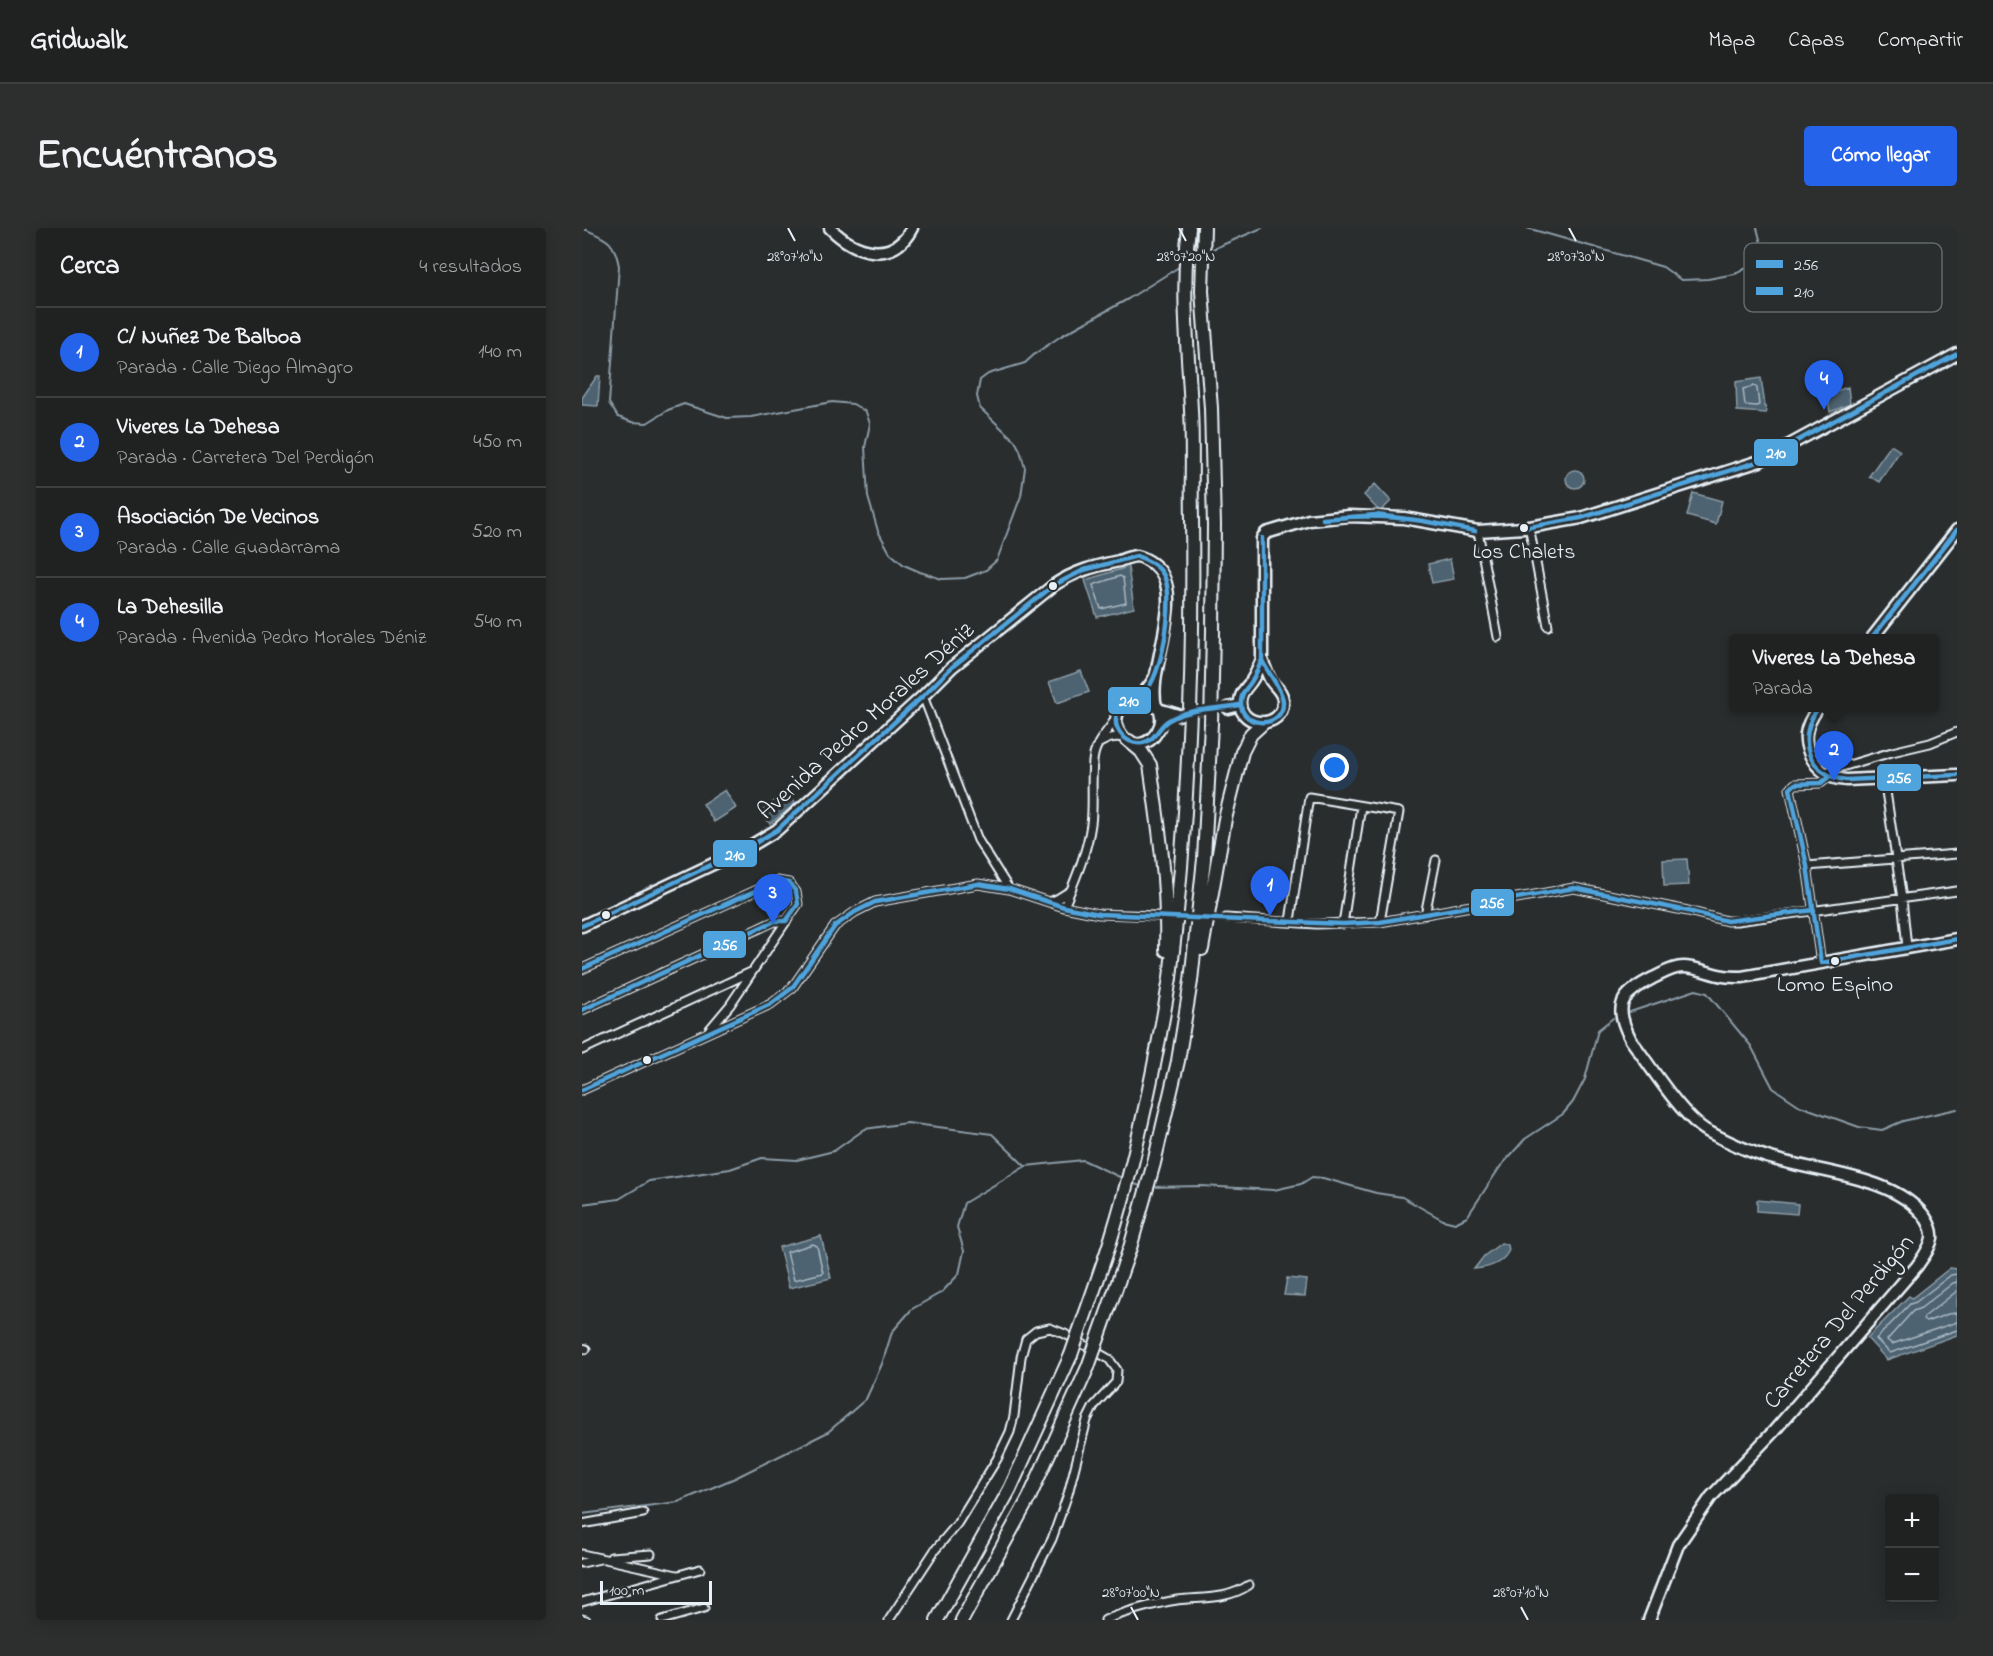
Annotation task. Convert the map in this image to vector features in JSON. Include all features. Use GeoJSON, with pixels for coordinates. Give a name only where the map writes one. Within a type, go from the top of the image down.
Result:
{"type":"FeatureCollection","features":[{"type":"Feature","properties":{"kind":"highway"},"geometry":{"type":"LineString","coordinates":[[1181,228],[1177,290],[1178,325],[1186,346]]}},
{"type":"Feature","properties":{"kind":"highway"},"geometry":{"type":"LineString","coordinates":[[937,1620],[1010,1489],[1071,1355],[1110,1242],[1156,1060],[1185,837],[1193,574],[1191,411],[1185,292],[1189,228]]}},
{"type":"Feature","properties":{"kind":"highway"},"geometry":{"type":"LineString","coordinates":[[1193,982],[1204,859],[1212,701],[1214,525],[1211,408],[1202,291],[1204,228]]}},
{"type":"Feature","properties":{"kind":"highway"},"geometry":{"type":"LineString","coordinates":[[962,1620],[1029,1498],[1088,1367],[1130,1248],[1154,1163],[1178,1061],[1225,819],[1242,752],[1251,734],[1263,723]]}},
{"type":"Feature","properties":{"kind":"highway"},"geometry":{"type":"LineString","coordinates":[[1127,740],[1141,751],[1150,765],[1167,912],[1166,980]]}},
{"type":"Feature","properties":{"kind":"street"},"geometry":{"type":"LineString","coordinates":[[830,228],[837,235],[866,250],[879,252],[894,249],[906,240],[912,228]]}},
{"type":"Feature","properties":{"kind":"street"},"geometry":{"type":"LineString","coordinates":[[843,228],[854,244]]}},
{"type":"Feature","properties":{"kind":"street"},"geometry":{"type":"LineString","coordinates":[[1262,660],[1250,684],[1242,693],[1240,705],[1242,711],[1251,720],[1263,723],[1275,718],[1282,707],[1282,694],[1273,683],[1262,660],[1262,538],[1266,533],[1309,520],[1349,516],[1404,518],[1478,531],[1581,518],[1760,461],[1957,354]]}},
{"type":"Feature","properties":{"kind":"street"},"geometry":{"type":"LineString","coordinates":[[1529,526],[1548,626]]}},
{"type":"Feature","properties":{"kind":"street"},"geometry":{"type":"LineString","coordinates":[[1876,634],[1957,530]]}},
{"type":"Feature","properties":{"kind":"street"},"geometry":{"type":"LineString","coordinates":[[1478,531],[1498,637]]}},
{"type":"Feature","properties":{"kind":"street","name":"Avenida Pedro Morales Déniz"},"geometry":{"type":"LineString","coordinates":[[582,926],[747,848],[777,830],[952,667],[1069,575],[1137,556],[1161,570],[1168,589],[1165,630],[1155,677]]}},
{"type":"Feature","properties":{"kind":"street"},"geometry":{"type":"LineString","coordinates":[[1064,907],[1087,847],[1094,798],[1094,754],[1124,703],[1137,698],[1148,689],[1155,677]]}},
{"type":"Feature","properties":{"kind":"street"},"geometry":{"type":"LineString","coordinates":[[1155,677],[1153,695],[1161,726]]}},
{"type":"Feature","properties":{"kind":"street"},"geometry":{"type":"LineString","coordinates":[[1250,684],[1261,680],[1273,683]]}},
{"type":"Feature","properties":{"kind":"street"},"geometry":{"type":"LineString","coordinates":[[923,696],[978,840],[1009,889]]}},
{"type":"Feature","properties":{"kind":"street"},"geometry":{"type":"LineString","coordinates":[[1098,744],[1117,736],[1136,743],[1149,741],[1155,737],[1161,726],[1178,715],[1137,698]]}},
{"type":"Feature","properties":{"kind":"street"},"geometry":{"type":"LineString","coordinates":[[1228,708],[1240,705]]}},
{"type":"Feature","properties":{"kind":"street"},"geometry":{"type":"LineString","coordinates":[[1816,712],[1806,734],[1808,751],[1827,774],[1846,780],[1957,775]]}},
{"type":"Feature","properties":{"kind":"street"},"geometry":{"type":"LineString","coordinates":[[1117,715],[1117,728],[1127,740]]}},
{"type":"Feature","properties":{"kind":"street"},"geometry":{"type":"LineString","coordinates":[[1821,963],[1807,866],[1790,789],[1795,784],[1821,783],[1827,774],[1892,752],[1930,743],[1957,732]]}},
{"type":"Feature","properties":{"kind":"street"},"geometry":{"type":"LineString","coordinates":[[1884,778],[1897,859],[1906,947]]}},
{"type":"Feature","properties":{"kind":"street"},"geometry":{"type":"LineString","coordinates":[[1290,921],[1309,797],[1399,812],[1380,922]]}},
{"type":"Feature","properties":{"kind":"street"},"geometry":{"type":"LineString","coordinates":[[1343,924],[1361,806]]}},
{"type":"Feature","properties":{"kind":"street"},"geometry":{"type":"LineString","coordinates":[[1807,866],[1957,854]]}},
{"type":"Feature","properties":{"kind":"street"},"geometry":{"type":"LineString","coordinates":[[1425,915],[1436,860]]}},
{"type":"Feature","properties":{"kind":"street"},"geometry":{"type":"LineString","coordinates":[[582,969],[777,880],[789,883],[796,892],[798,903],[730,1005],[707,1032]]}},
{"type":"Feature","properties":{"kind":"street"},"geometry":{"type":"LineString","coordinates":[[582,1090],[771,1004],[792,988],[835,926],[875,902],[978,884],[1009,889],[1064,907],[1099,914],[1159,916]]}},
{"type":"Feature","properties":{"kind":"street"},"geometry":{"type":"LineString","coordinates":[[1226,918],[1343,924],[1380,922],[1574,888],[1727,921],[1957,891]]}},
{"type":"Feature","properties":{"kind":"street"},"geometry":{"type":"LineString","coordinates":[[1048,902],[1070,891]]}},
{"type":"Feature","properties":{"kind":"street"},"geometry":{"type":"LineString","coordinates":[[1070,891],[1080,910]]}},
{"type":"Feature","properties":{"kind":"street"},"geometry":{"type":"LineString","coordinates":[[582,1010],[775,921],[786,921]]}},
{"type":"Feature","properties":{"kind":"street","name":"Carretera Del Perdigón"},"geometry":{"type":"LineString","coordinates":[[1649,1620],[1678,1545],[1691,1524],[1711,1497],[1774,1431],[1917,1266],[1929,1248],[1932,1236],[1929,1223],[1918,1209],[1887,1188],[1772,1159],[1704,1129],[1689,1116],[1631,1040],[1624,1027],[1623,1001],[1630,990],[1667,971],[1681,967],[1695,968],[1724,976],[1742,977],[1957,939]]}},
{"type":"Feature","properties":{"kind":"street"},"geometry":{"type":"LineString","coordinates":[[582,1050],[752,972]]}},
{"type":"Feature","properties":{"kind":"street"},"geometry":{"type":"LineString","coordinates":[[889,1620],[935,1550],[957,1524],[997,1459],[1010,1432],[1014,1416],[1021,1357],[1026,1339],[1036,1331],[1050,1328],[1109,1359],[1117,1370],[1116,1382],[1094,1406],[1087,1420],[1068,1494],[1052,1539],[1011,1620]]}},
{"type":"Feature","properties":{"kind":"street"},"geometry":{"type":"LineString","coordinates":[[582,1524],[644,1513]]}},
{"type":"Feature","properties":{"kind":"street"},"geometry":{"type":"LineString","coordinates":[[582,1554],[679,1575]]}},
{"type":"Feature","properties":{"kind":"street"},"geometry":{"type":"LineString","coordinates":[[582,1563],[603,1558],[651,1554]]}},
{"type":"Feature","properties":{"kind":"street"},"geometry":{"type":"LineString","coordinates":[[582,1602],[700,1569]]}},
{"type":"Feature","properties":{"kind":"street"},"geometry":{"type":"LineString","coordinates":[[1105,1620],[1175,1600],[1223,1597],[1238,1593],[1249,1585]]}},
{"type":"Feature","properties":{"kind":"street"},"geometry":{"type":"LineString","coordinates":[[662,1620],[704,1608]]}},
{"type":"Feature","properties":{"kind":"water"},"geometry":{"type":"Polygon","coordinates":[[[597,376],[600,376],[598,406],[582,405],[582,398],[597,376]]]}},
{"type":"Feature","properties":{"kind":"water"},"geometry":{"type":"Polygon","coordinates":[[[1761,378],[1766,413],[1737,411],[1736,382],[1761,378]]]}},
{"type":"Feature","properties":{"kind":"water"},"geometry":{"type":"Polygon","coordinates":[[[1848,387],[1850,404],[1830,412],[1827,394],[1848,387]]]}},
{"type":"Feature","properties":{"kind":"water"},"geometry":{"type":"Polygon","coordinates":[[[1891,445],[1900,451],[1879,482],[1869,476],[1891,445]]]}},
{"type":"Feature","properties":{"kind":"water"},"geometry":{"type":"Polygon","coordinates":[[[1575,470],[1581,473],[1584,479],[1581,485],[1575,488],[1569,485],[1566,479],[1569,473],[1575,470]]]}},
{"type":"Feature","properties":{"kind":"water"},"geometry":{"type":"Polygon","coordinates":[[[1375,484],[1391,501],[1380,512],[1364,495],[1375,484]]]}},
{"type":"Feature","properties":{"kind":"water"},"geometry":{"type":"Polygon","coordinates":[[[1693,493],[1722,501],[1716,524],[1687,516],[1693,493]]]}},
{"type":"Feature","properties":{"kind":"water"},"geometry":{"type":"Polygon","coordinates":[[[1450,559],[1454,579],[1432,583],[1428,564],[1450,559]]]}},
{"type":"Feature","properties":{"kind":"water"},"geometry":{"type":"Polygon","coordinates":[[[1128,567],[1134,608],[1097,617],[1085,580],[1128,567]]]}},
{"type":"Feature","properties":{"kind":"water"},"geometry":{"type":"Polygon","coordinates":[[[1081,671],[1089,692],[1057,703],[1049,682],[1081,671]]]}},
{"type":"Feature","properties":{"kind":"water"},"geometry":{"type":"Polygon","coordinates":[[[725,790],[736,808],[714,822],[703,804],[725,790]]]}},
{"type":"Feature","properties":{"kind":"water"},"geometry":{"type":"Polygon","coordinates":[[[786,792],[796,803],[770,824],[761,812],[786,792]]]}},
{"type":"Feature","properties":{"kind":"water"},"geometry":{"type":"Polygon","coordinates":[[[1687,859],[1689,885],[1664,886],[1663,860],[1687,859]]]}},
{"type":"Feature","properties":{"kind":"water"},"geometry":{"type":"Polygon","coordinates":[[[1757,1200],[1798,1204],[1797,1214],[1757,1211],[1757,1200]]]}},
{"type":"Feature","properties":{"kind":"water"},"geometry":{"type":"Polygon","coordinates":[[[821,1236],[831,1278],[789,1288],[779,1247],[821,1236]]]}},
{"type":"Feature","properties":{"kind":"water"},"geometry":{"type":"Polygon","coordinates":[[[1501,1243],[1508,1245],[1509,1250],[1503,1259],[1490,1266],[1474,1269],[1484,1256],[1501,1243]]]}},
{"type":"Feature","properties":{"kind":"water"},"geometry":{"type":"Polygon","coordinates":[[[1950,1268],[1957,1269],[1957,1335],[1887,1360],[1867,1338],[1909,1296],[1912,1298],[1950,1268]]]}},
{"type":"Feature","properties":{"kind":"water"},"geometry":{"type":"Polygon","coordinates":[[[1287,1278],[1307,1280],[1305,1296],[1284,1295],[1287,1278]]]}},
{"type":"Feature","properties":{"kind":"waterway"},"geometry":{"type":"LineString","coordinates":[[582,228],[608,241],[614,250],[619,266],[609,403],[618,417],[632,422],[647,423],[668,410],[684,404],[727,418],[751,417],[832,402],[853,404],[866,412],[870,424],[865,447],[868,497],[878,531],[890,553],[904,565],[942,579],[965,578],[986,570],[997,560],[1021,496],[1025,468],[1020,450],[1015,441],[980,408],[977,396],[980,380],[988,374],[1025,363],[1061,336],[1128,299],[1182,265]]}},
{"type":"Feature","properties":{"kind":"waterway"},"geometry":{"type":"LineString","coordinates":[[1208,251],[1262,228]]}},
{"type":"Feature","properties":{"kind":"waterway"},"geometry":{"type":"LineString","coordinates":[[1527,228],[1663,267],[1681,280],[1708,279],[1735,274],[1744,269]]}},
{"type":"Feature","properties":{"kind":"waterway"},"geometry":{"type":"LineString","coordinates":[[1757,228],[1761,243]]}},
{"type":"Feature","properties":{"kind":"waterway"},"geometry":{"type":"LineString","coordinates":[[1630,1012],[1696,990],[1707,993],[1751,1046],[1773,1088],[1800,1106],[1859,1127],[1882,1130],[1903,1121],[1957,1109]]}},
{"type":"Feature","properties":{"kind":"waterway"},"geometry":{"type":"LineString","coordinates":[[1152,1187],[1202,1186],[1274,1190],[1301,1184],[1312,1177],[1323,1178],[1376,1193],[1402,1197],[1443,1220],[1455,1223],[1467,1217],[1500,1167],[1525,1139],[1563,1114],[1573,1102],[1585,1079],[1598,1030],[1613,1018]]}},
{"type":"Feature","properties":{"kind":"waterway"},"geometry":{"type":"LineString","coordinates":[[582,1204],[619,1199],[649,1181],[730,1169],[762,1158],[797,1160],[834,1151],[865,1129],[907,1123],[992,1134],[1025,1166]]}},
{"type":"Feature","properties":{"kind":"waterway"},"geometry":{"type":"LineString","coordinates":[[582,1514],[678,1502],[735,1478],[828,1432],[866,1399],[882,1364],[892,1332],[912,1309],[942,1292],[959,1274],[964,1251],[957,1227],[964,1203],[1026,1166],[1083,1160],[1124,1179]]}},
{"type":"Feature","properties":{"kind":"waterway"},"geometry":{"type":"LineString","coordinates":[[1132,1183],[1143,1187]]}},
{"type":"Feature","properties":{"kind":"tunnel"},"geometry":{"type":"LineString","coordinates":[[1178,715],[1228,708]]}},
{"type":"Feature","properties":{"kind":"tunnel"},"geometry":{"type":"LineString","coordinates":[[1174,917],[1226,918]]}},
{"type":"Feature","properties":{"kind":"transit line","name":"210"},"geometry":{"type":"LineString","coordinates":[[1581,518],[1760,461],[1957,354]]}},
{"type":"Feature","properties":{"kind":"transit line","name":"210"},"geometry":{"type":"LineString","coordinates":[[1323,519],[1376,515],[1423,521]]}},
{"type":"Feature","properties":{"kind":"transit line","name":"210"},"geometry":{"type":"LineString","coordinates":[[1323,519],[1373,517],[1423,521]]}},
{"type":"Feature","properties":{"kind":"transit line","name":"210"},"geometry":{"type":"LineString","coordinates":[[1524,528],[1581,518]]}},
{"type":"Feature","properties":{"kind":"transit line","name":"210"},"geometry":{"type":"LineString","coordinates":[[1524,528],[1581,518]]}},
{"type":"Feature","properties":{"kind":"transit line","name":"210"},"geometry":{"type":"LineString","coordinates":[[1423,521],[1475,531]]}},
{"type":"Feature","properties":{"kind":"transit line","name":"210"},"geometry":{"type":"LineString","coordinates":[[1423,521],[1475,531]]}},
{"type":"Feature","properties":{"kind":"transit line","name":"256"},"geometry":{"type":"LineString","coordinates":[[1875,634],[1957,530]]}},
{"type":"Feature","properties":{"kind":"transit line","name":"210"},"geometry":{"type":"LineString","coordinates":[[1262,538],[1262,660]]}},
{"type":"Feature","properties":{"kind":"transit line","name":"210"},"geometry":{"type":"LineString","coordinates":[[1137,556],[1155,565],[1163,574],[1167,584],[1168,614],[1163,649],[1153,679],[1145,692],[1119,709],[1116,720],[1118,730],[1126,739],[1136,743],[1147,742],[1165,723],[1177,716],[1195,711],[1240,705]]}},
{"type":"Feature","properties":{"kind":"transit line","name":"210"},"geometry":{"type":"LineString","coordinates":[[582,926],[747,848],[777,830],[952,667],[1054,585],[1084,570],[1137,556]]}},
{"type":"Feature","properties":{"kind":"transit line","name":"210"},"geometry":{"type":"LineString","coordinates":[[1262,660],[1280,691],[1283,701],[1281,711],[1276,718],[1260,722],[1245,715],[1241,707],[1243,693],[1262,660]]}},
{"type":"Feature","properties":{"kind":"transit line","name":"256"},"geometry":{"type":"LineString","coordinates":[[1816,712],[1808,731],[1809,753],[1814,763],[1822,771],[1833,776],[1846,780],[1957,775]]}},
{"type":"Feature","properties":{"kind":"transit line","name":"256"},"geometry":{"type":"LineString","coordinates":[[1830,776],[1821,783],[1795,784],[1790,789],[1807,866],[1821,963],[1957,939]]}},
{"type":"Feature","properties":{"kind":"transit line","name":"256"},"geometry":{"type":"LineString","coordinates":[[582,969],[777,881],[789,883],[796,892],[798,904],[786,921],[775,921],[582,1010]]}},
{"type":"Feature","properties":{"kind":"transit line","name":"256"},"geometry":{"type":"LineString","coordinates":[[582,1090],[771,1004],[792,988],[835,926],[855,912],[875,902],[978,884],[1009,889],[1064,907],[1099,914],[1343,924],[1380,922],[1574,888],[1727,921],[1814,910]]}},
{"type":"Feature","properties":{"kind":"place","name":"La Dehesilla"},"geometry":{"type":"Point","coordinates":[1824,410]}},
{"type":"Feature","properties":{"kind":"place","name":"Los Chalets"},"geometry":{"type":"Point","coordinates":[1524,528]}},
{"type":"Feature","properties":{"kind":"place","name":"Viveres La Dehesa"},"geometry":{"type":"Point","coordinates":[1834,781]}},
{"type":"Feature","properties":{"kind":"place","name":"C/ Nuñez De Balboa"},"geometry":{"type":"Point","coordinates":[1270,916]}},
{"type":"Feature","properties":{"kind":"place","name":"Asociación De Vecinos"},"geometry":{"type":"Point","coordinates":[773,924]}},
{"type":"Feature","properties":{"kind":"place","name":"Lomo Espino"},"geometry":{"type":"Point","coordinates":[1835,961]}}]}
